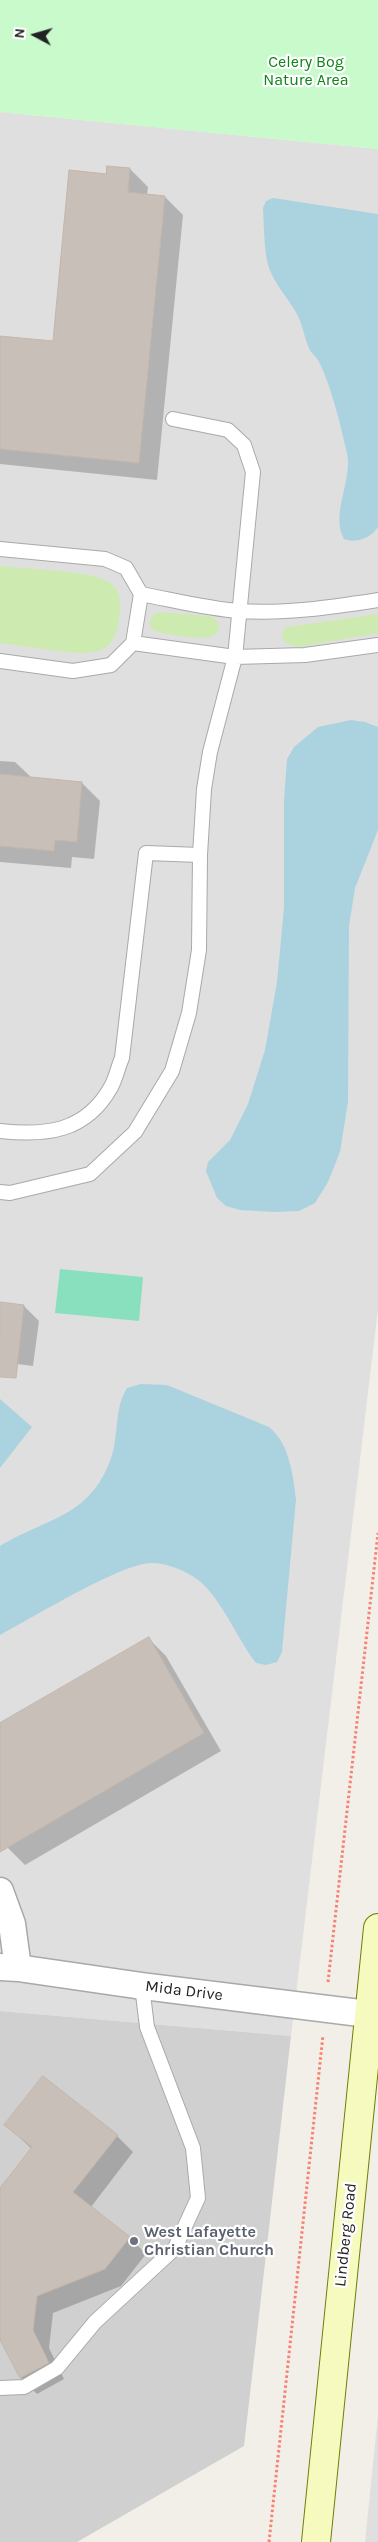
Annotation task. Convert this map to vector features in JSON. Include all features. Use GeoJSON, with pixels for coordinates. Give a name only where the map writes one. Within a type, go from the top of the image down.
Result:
{"type":"FeatureCollection","features":[{"type":"Feature","properties":{"kind":"main road","name":"Lindberg Road"},"geometry":{"type":"LineString","coordinates":[[316,2542],[378,1928]]}},
{"type":"Feature","properties":{"kind":"street"},"geometry":{"type":"LineString","coordinates":[[0,1891],[12,1924],[9,1967]]}},
{"type":"Feature","properties":{"kind":"street","name":"Mida Drive"},"geometry":{"type":"LineString","coordinates":[[9,1967],[142,1986],[368,2014]]}},
{"type":"Feature","properties":{"kind":"lane"},"geometry":{"type":"LineString","coordinates":[[0,1192],[10,1193],[90,1174],[135,1132],[172,1072],[189,1013],[199,950],[200,854],[204,789],[210,752],[235,657],[253,472],[244,445],[228,430],[173,419]]}},
{"type":"Feature","properties":{"kind":"lane"},"geometry":{"type":"LineString","coordinates":[[0,549],[105,559],[126,568],[141,594],[133,643],[111,665],[73,670],[0,661]]}},
{"type":"Feature","properties":{"kind":"lane"},"geometry":{"type":"LineString","coordinates":[[141,594],[238,611],[283,612],[324,609],[378,600]]}},
{"type":"Feature","properties":{"kind":"lane"},"geometry":{"type":"LineString","coordinates":[[133,643],[235,657],[305,655],[378,645]]}},
{"type":"Feature","properties":{"kind":"lane"},"geometry":{"type":"LineString","coordinates":[[0,1131],[27,1134],[53,1132],[87,1118],[111,1087],[122,1058],[146,853],[200,854]]}},
{"type":"Feature","properties":{"kind":"lane"},"geometry":{"type":"LineString","coordinates":[[0,2388],[24,2387],[57,2368],[95,2322],[175,2248],[198,2198],[193,2148],[148,2027],[142,1986]]}},
{"type":"Feature","properties":{"kind":"shaded area"},"geometry":{"type":"Polygon","coordinates":[[[0,112],[378,149],[378,1309],[291,2036],[0,2011],[0,112]]]}},
{"type":"Feature","properties":{"kind":"shaded area","name":"West Lafayette Christian Church"},"geometry":{"type":"Polygon","coordinates":[[[0,2011],[291,2036],[244,2446],[77,2542],[0,2542],[0,2011]]]}},
{"type":"Feature","properties":{"kind":"shaded area"},"geometry":{"type":"Polygon","coordinates":[[[378,2415],[378,2542],[365,2542],[378,2415]]]}},
{"type":"Feature","properties":{"kind":"green space","name":"Celery Bog Nature Area"},"geometry":{"type":"Polygon","coordinates":[[[0,0],[378,0],[378,149],[0,112],[0,0]]]}},
{"type":"Feature","properties":{"kind":"green space"},"geometry":{"type":"Polygon","coordinates":[[[0,566],[84,574],[110,583],[116,589],[120,602],[118,627],[114,638],[109,645],[101,650],[82,653],[0,643],[0,566]]]}},
{"type":"Feature","properties":{"kind":"green space"},"geometry":{"type":"Polygon","coordinates":[[[159,612],[210,616],[216,619],[219,625],[218,632],[213,636],[198,638],[154,631],[150,625],[150,620],[154,614],[159,612]]]}},
{"type":"Feature","properties":{"kind":"green space"},"geometry":{"type":"Polygon","coordinates":[[[378,614],[378,633],[298,647],[286,643],[282,638],[283,630],[287,627],[378,614]]]}},
{"type":"Feature","properties":{"kind":"green space"},"geometry":{"type":"Polygon","coordinates":[[[60,1269],[143,1277],[139,1321],[55,1313],[60,1269]]]}},
{"type":"Feature","properties":{"kind":"water"},"geometry":{"type":"Polygon","coordinates":[[[273,198],[378,214],[378,527],[363,539],[353,541],[344,539],[340,529],[340,508],[348,464],[339,419],[323,371],[309,347],[299,318],[269,269],[263,208],[266,201],[273,198]]]}},
{"type":"Feature","properties":{"kind":"water"},"geometry":{"type":"Polygon","coordinates":[[[351,720],[365,722],[378,727],[378,830],[355,888],[349,926],[348,1102],[340,1152],[328,1182],[315,1203],[299,1211],[240,1210],[226,1206],[217,1198],[206,1171],[208,1162],[230,1140],[248,1104],[265,1050],[277,982],[284,908],[284,801],[287,759],[294,747],[318,727],[351,720]]]}},
{"type":"Feature","properties":{"kind":"water"},"geometry":{"type":"Polygon","coordinates":[[[141,1384],[167,1385],[269,1427],[286,1450],[296,1499],[282,1652],[277,1662],[266,1665],[256,1663],[221,1607],[205,1587],[197,1579],[181,1570],[157,1563],[137,1565],[119,1572],[53,1605],[0,1635],[0,1546],[66,1513],[93,1491],[103,1476],[112,1455],[118,1412],[123,1396],[127,1388],[141,1384]]]}},
{"type":"Feature","properties":{"kind":"water"},"geometry":{"type":"Polygon","coordinates":[[[0,1399],[32,1427],[0,1468],[0,1399]]]}},
{"type":"Feature","properties":{"kind":"building"},"geometry":{"type":"Polygon","coordinates":[[[107,166],[130,168],[128,192],[165,196],[139,463],[0,449],[0,336],[53,341],[69,170],[106,174],[107,166]]]}},
{"type":"Feature","properties":{"kind":"building"},"geometry":{"type":"Polygon","coordinates":[[[0,774],[82,782],[77,842],[55,840],[54,851],[0,846],[0,774]]]}},
{"type":"Feature","properties":{"kind":"building"},"geometry":{"type":"Polygon","coordinates":[[[0,1302],[24,1305],[16,1378],[0,1377],[0,1302]]]}},
{"type":"Feature","properties":{"kind":"building"},"geometry":{"type":"Polygon","coordinates":[[[149,1637],[204,1733],[0,1852],[0,1723],[149,1637]]]}},
{"type":"Feature","properties":{"kind":"building","name":"West Lafayette Christian Church"},"geometry":{"type":"Polygon","coordinates":[[[43,2076],[118,2135],[73,2192],[130,2237],[105,2269],[37,2296],[33,2330],[49,2363],[20,2378],[0,2340],[0,2188],[32,2147],[4,2125],[43,2076]]]}},
{"type":"Feature","properties":{"kind":"place","name":"West Lafayette Christian Church"},"geometry":{"type":"Point","coordinates":[134,2241]}}]}
